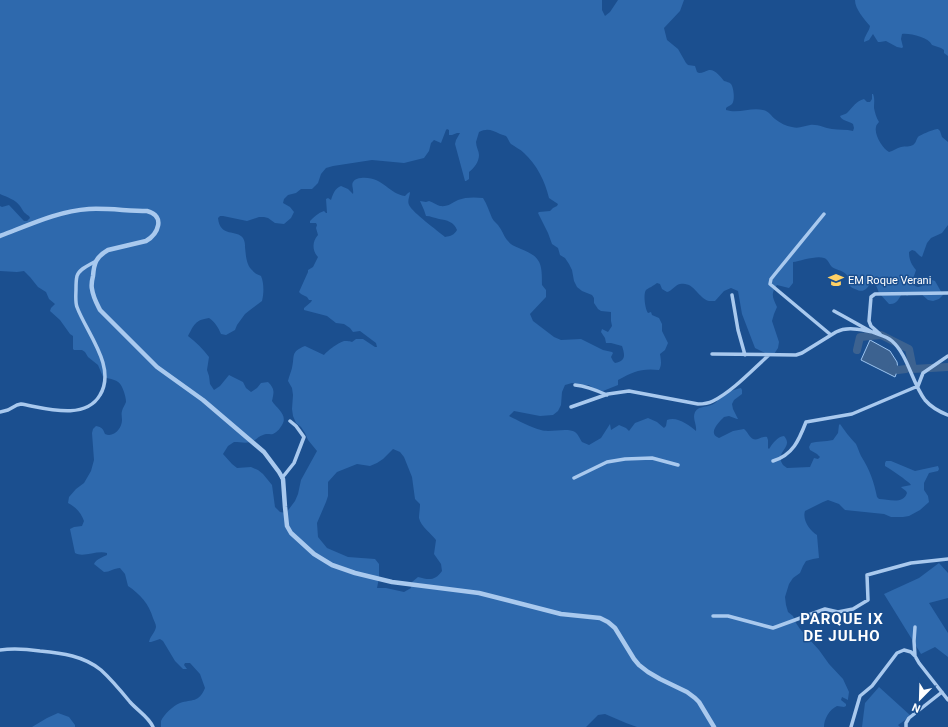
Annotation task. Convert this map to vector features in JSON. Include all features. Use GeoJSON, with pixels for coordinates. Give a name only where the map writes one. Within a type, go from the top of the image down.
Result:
{"type":"FeatureCollection","features":[{"type":"Feature","properties":{"kind":"street"},"geometry":{"type":"LineString","coordinates":[[0,236],[62,213],[88,209],[148,211],[156,215],[159,224],[150,239],[108,250],[78,274],[76,306],[100,351],[105,373],[102,393],[97,401],[92,405],[75,411],[55,410],[21,404],[0,412]]}},
{"type":"Feature","properties":{"kind":"street"},"geometry":{"type":"LineString","coordinates":[[824,214],[771,279],[770,284],[831,335]]}},
{"type":"Feature","properties":{"kind":"street"},"geometry":{"type":"LineString","coordinates":[[96,261],[93,268],[91,288],[100,310],[157,367],[203,400],[264,452],[280,472],[282,478],[287,526],[291,533],[314,554],[332,565],[355,573],[392,582],[479,593],[561,614],[600,618],[615,628],[634,659],[643,668],[660,680],[687,692],[695,698],[714,727]]}},
{"type":"Feature","properties":{"kind":"street"},"geometry":{"type":"LineString","coordinates":[[881,335],[871,326],[869,321],[871,297],[874,294],[948,293]]}},
{"type":"Feature","properties":{"kind":"street"},"geometry":{"type":"LineString","coordinates":[[732,295],[738,330],[745,355]]}},
{"type":"Feature","properties":{"kind":"street"},"geometry":{"type":"LineString","coordinates":[[834,311],[891,340],[906,360],[926,400],[941,412],[948,415]]}},
{"type":"Feature","properties":{"kind":"street"},"geometry":{"type":"LineString","coordinates":[[712,354],[796,355],[802,353],[840,330],[848,328],[873,332]]}},
{"type":"Feature","properties":{"kind":"street"},"geometry":{"type":"LineString","coordinates":[[571,407],[607,395],[629,391],[698,404],[706,404],[728,392],[769,355]]}},
{"type":"Feature","properties":{"kind":"street"},"geometry":{"type":"LineString","coordinates":[[773,461],[781,458],[797,443],[806,422],[852,414],[918,386],[923,373],[948,356]]}},
{"type":"Feature","properties":{"kind":"street"},"geometry":{"type":"LineString","coordinates":[[575,385],[597,390],[607,395]]}},
{"type":"Feature","properties":{"kind":"street"},"geometry":{"type":"LineString","coordinates":[[282,478],[294,463],[304,437],[296,426],[290,421]]}},
{"type":"Feature","properties":{"kind":"street"},"geometry":{"type":"LineString","coordinates":[[574,478],[607,462],[625,459],[652,458],[678,465]]}},
{"type":"Feature","properties":{"kind":"street"},"geometry":{"type":"LineString","coordinates":[[713,616],[728,616],[773,628],[825,609],[838,612],[853,609],[868,600],[867,575],[911,563],[948,558]]}},
{"type":"Feature","properties":{"kind":"street"},"geometry":{"type":"LineString","coordinates":[[915,656],[914,641],[916,627]]}},
{"type":"Feature","properties":{"kind":"street"},"geometry":{"type":"LineString","coordinates":[[0,650],[18,648],[62,653],[86,661],[100,669],[112,680],[153,727]]}},
{"type":"Feature","properties":{"kind":"street"},"geometry":{"type":"LineString","coordinates":[[851,727],[860,696],[872,686],[897,653],[904,650],[908,650],[915,656],[948,700]]}},
{"type":"Feature","properties":{"kind":"street"},"geometry":{"type":"LineString","coordinates":[[906,727],[906,723],[909,718],[942,692]]}},
{"type":"Feature","properties":{"kind":"shaded area"},"geometry":{"type":"Polygon","coordinates":[[[0,0],[602,0],[602,10],[605,16],[610,12],[618,0],[684,0],[680,11],[664,28],[667,40],[678,49],[688,65],[695,66],[697,72],[700,73],[711,70],[718,74],[724,81],[731,84],[734,100],[732,104],[726,108],[726,110],[763,110],[768,112],[781,123],[795,128],[813,125],[853,131],[853,124],[842,119],[840,116],[847,113],[861,100],[864,99],[867,102],[870,102],[873,94],[874,110],[879,122],[876,126],[876,134],[882,145],[889,152],[901,147],[912,146],[919,136],[938,129],[942,137],[948,142],[948,225],[942,233],[931,238],[927,243],[922,257],[912,250],[909,252],[909,257],[916,270],[914,276],[915,286],[922,286],[921,279],[923,277],[935,281],[943,295],[939,299],[933,301],[928,300],[920,293],[913,292],[907,296],[903,292],[896,302],[889,304],[879,293],[876,285],[873,283],[870,284],[862,291],[851,287],[846,274],[832,267],[827,260],[821,257],[808,258],[793,262],[793,283],[789,288],[777,285],[773,291],[773,298],[777,307],[772,321],[779,342],[778,348],[774,354],[767,354],[755,348],[742,314],[738,291],[731,288],[724,291],[715,301],[709,301],[702,297],[689,285],[680,284],[667,292],[662,289],[660,284],[657,283],[646,290],[645,305],[648,313],[651,312],[652,315],[659,318],[662,324],[662,331],[668,343],[665,350],[660,354],[661,364],[659,370],[642,370],[633,373],[618,380],[618,385],[603,391],[594,389],[589,385],[572,383],[565,385],[562,392],[561,405],[558,411],[553,415],[540,416],[514,411],[509,416],[529,426],[545,431],[572,431],[578,435],[582,442],[589,445],[601,438],[610,424],[611,430],[619,425],[629,431],[635,423],[648,418],[657,422],[664,428],[667,420],[679,420],[696,431],[694,417],[695,412],[699,408],[713,405],[722,395],[741,388],[742,394],[734,400],[732,404],[738,419],[729,416],[724,417],[715,428],[714,434],[719,438],[733,431],[744,429],[753,439],[767,437],[769,449],[777,439],[784,436],[787,444],[781,455],[781,462],[787,468],[810,467],[814,458],[818,459],[820,457],[810,450],[809,447],[811,443],[833,440],[838,433],[840,424],[856,444],[869,471],[877,497],[879,499],[902,499],[907,493],[901,487],[911,485],[885,466],[886,461],[891,461],[915,471],[938,466],[938,471],[929,473],[924,483],[924,490],[928,496],[929,502],[920,510],[909,516],[891,517],[884,514],[845,510],[839,504],[828,500],[805,511],[804,514],[807,525],[817,535],[819,558],[806,561],[800,573],[793,578],[789,584],[785,597],[786,605],[788,612],[793,616],[800,629],[843,679],[849,692],[848,700],[842,697],[841,700],[846,704],[846,706],[837,706],[829,712],[824,727],[637,727],[605,714],[598,715],[586,727],[161,727],[162,718],[172,708],[180,703],[195,700],[203,693],[205,688],[200,674],[190,663],[185,663],[184,665],[187,669],[183,669],[175,661],[163,641],[160,639],[149,642],[156,627],[146,604],[136,592],[128,586],[125,574],[120,568],[104,572],[94,564],[98,559],[107,555],[107,553],[99,552],[82,555],[75,553],[70,529],[82,526],[84,521],[78,510],[68,503],[69,497],[84,483],[91,471],[94,460],[93,429],[96,426],[100,427],[105,434],[108,435],[117,432],[122,423],[122,412],[126,398],[121,385],[118,382],[103,377],[98,365],[88,357],[85,352],[82,350],[73,349],[73,336],[60,320],[50,311],[55,304],[49,299],[46,292],[38,287],[24,271],[0,271],[0,206],[2,207],[9,205],[24,221],[27,221],[30,218],[16,202],[0,194],[0,0]],[[447,129],[441,143],[434,140],[424,158],[404,163],[372,160],[326,168],[321,174],[318,183],[312,189],[301,189],[296,193],[288,195],[284,199],[283,203],[290,207],[294,212],[291,218],[284,224],[275,223],[264,217],[247,221],[223,216],[218,218],[219,224],[225,231],[240,235],[244,239],[246,257],[249,266],[254,272],[261,276],[262,279],[262,301],[245,314],[235,330],[226,335],[221,334],[213,321],[209,318],[198,322],[188,336],[209,357],[207,370],[210,384],[214,390],[220,386],[229,375],[243,382],[246,388],[251,392],[261,383],[268,382],[272,387],[272,401],[282,413],[284,420],[283,424],[273,434],[264,434],[251,442],[234,442],[228,446],[223,454],[237,468],[251,467],[263,474],[272,485],[275,507],[280,512],[286,513],[295,501],[301,480],[317,451],[308,440],[301,427],[296,423],[293,416],[292,388],[288,381],[295,352],[305,346],[324,355],[340,343],[345,341],[352,342],[356,339],[363,339],[377,347],[376,343],[360,331],[353,332],[344,324],[336,323],[327,316],[304,310],[304,308],[312,300],[309,300],[299,292],[308,270],[313,267],[318,257],[314,246],[318,235],[316,228],[317,225],[316,223],[310,223],[310,221],[316,215],[324,211],[327,213],[326,199],[328,198],[331,200],[334,192],[341,186],[348,189],[353,194],[352,183],[354,181],[360,178],[369,178],[380,182],[399,195],[405,196],[410,192],[408,202],[411,208],[445,237],[451,236],[455,233],[457,230],[456,227],[447,221],[426,216],[420,201],[429,201],[443,206],[464,198],[483,198],[492,218],[509,243],[533,255],[539,262],[542,272],[542,285],[546,290],[546,297],[530,314],[533,321],[554,337],[561,340],[581,339],[603,350],[612,352],[611,357],[615,363],[621,361],[624,357],[622,346],[606,343],[601,332],[602,329],[608,332],[612,326],[611,312],[601,311],[598,309],[594,303],[594,298],[592,295],[577,287],[569,264],[565,258],[560,255],[558,248],[552,244],[538,213],[550,211],[558,204],[549,198],[543,179],[537,168],[529,158],[511,144],[506,136],[494,131],[485,130],[479,132],[476,146],[479,153],[479,158],[469,172],[469,179],[465,181],[455,144],[460,133],[449,135],[449,130],[447,129]],[[393,449],[377,463],[370,466],[357,464],[337,472],[328,482],[328,496],[317,523],[318,537],[327,548],[348,557],[375,559],[379,564],[377,588],[386,588],[404,592],[411,588],[412,582],[418,577],[432,579],[437,577],[442,571],[441,564],[434,554],[436,540],[424,527],[419,518],[420,504],[415,499],[412,477],[404,457],[400,452],[393,449]]]}},
{"type":"Feature","properties":{"kind":"shaded area"},"geometry":{"type":"Polygon","coordinates":[[[855,0],[948,0],[948,56],[941,48],[932,45],[927,40],[910,34],[902,34],[902,48],[886,41],[878,42],[873,34],[869,40],[864,42],[870,26],[858,10],[855,0]]]}},
{"type":"Feature","properties":{"kind":"shaded area"},"geometry":{"type":"Polygon","coordinates":[[[870,340],[890,351],[897,362],[898,369],[895,377],[861,360],[870,340]]]}},
{"type":"Feature","properties":{"kind":"shaded area"},"geometry":{"type":"Polygon","coordinates":[[[939,563],[948,573],[948,598],[929,603],[948,633],[948,657],[935,647],[921,654],[884,594],[919,578],[939,563]]]}},
{"type":"Feature","properties":{"kind":"shaded area"},"geometry":{"type":"Polygon","coordinates":[[[879,687],[911,716],[898,725],[900,727],[862,727],[865,703],[879,687]]]}},
{"type":"Feature","properties":{"kind":"shaded area"},"geometry":{"type":"Polygon","coordinates":[[[58,713],[69,717],[75,727],[32,727],[47,718],[58,713]]]}},
{"type":"Feature","properties":{"kind":"waterway"},"geometry":{"type":"LineString","coordinates":[[857,350],[860,337],[881,335],[909,349],[913,369],[948,367]]}},
{"type":"Feature","properties":{"kind":"waterway"},"geometry":{"type":"LineString","coordinates":[[893,368],[898,370],[906,369]]}},
{"type":"Feature","properties":{"kind":"place","name":"EM Roque Verani"},"geometry":{"type":"Point","coordinates":[836,280]}},
{"type":"Feature","properties":{"kind":"district","name":"PARQUE IX DE JULHO"},"geometry":{"type":"Point","coordinates":[842,628]}}]}
